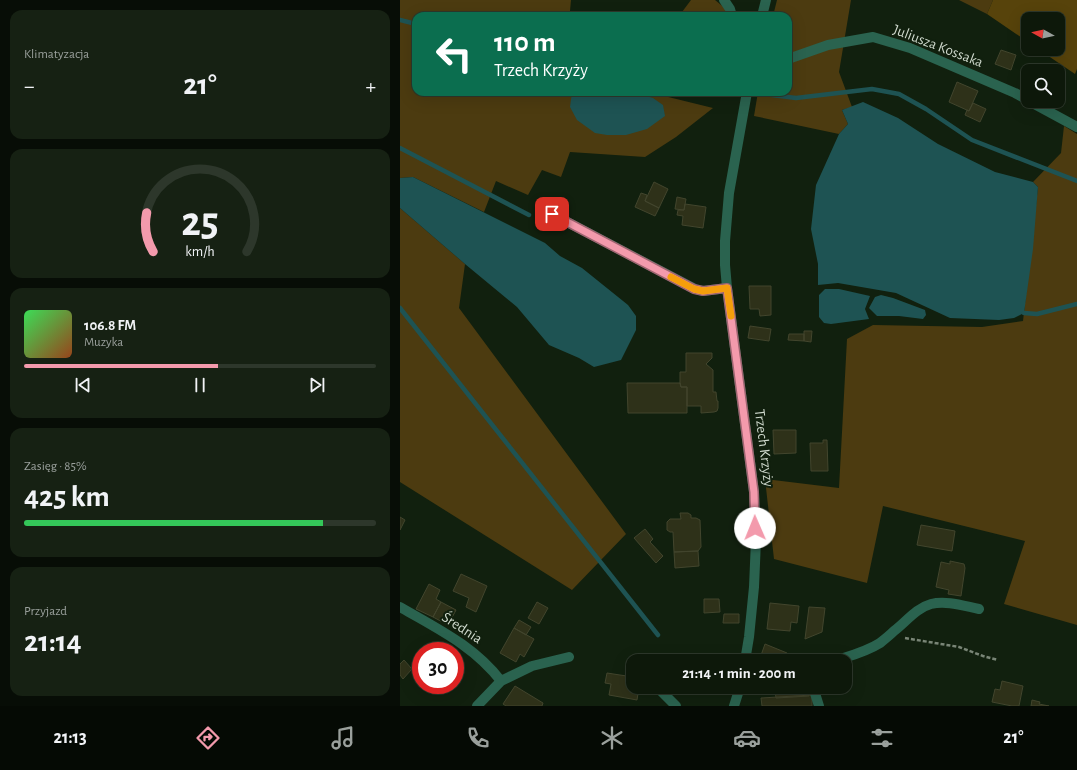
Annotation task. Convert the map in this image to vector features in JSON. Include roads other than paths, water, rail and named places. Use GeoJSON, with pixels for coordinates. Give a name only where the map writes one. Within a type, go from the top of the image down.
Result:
{"type":"FeatureCollection","features":[{"type":"Feature","properties":{"kind":"street"},"geometry":{"type":"LineString","coordinates":[[724,0],[731,12]]}},
{"type":"Feature","properties":{"kind":"street"},"geometry":{"type":"LineString","coordinates":[[763,12],[766,0]]}},
{"type":"Feature","properties":{"kind":"street","name":"Juliusza Kossaka"},"geometry":{"type":"LineString","coordinates":[[792,58],[828,45],[873,37],[910,48],[1021,96]]}},
{"type":"Feature","properties":{"kind":"street","name":"Trzech Krzyży"},"geometry":{"type":"LineString","coordinates":[[746,96],[729,193],[724,241],[727,288],[754,492],[756,540],[754,587],[746,654]]}},
{"type":"Feature","properties":{"kind":"street","name":"Juliusza Kossaka"},"geometry":{"type":"LineString","coordinates":[[1042,108],[1077,127]]}},
{"type":"Feature","properties":{"kind":"street"},"geometry":{"type":"LineString","coordinates":[[552,214],[694,289],[703,291],[727,288]]}},
{"type":"Feature","properties":{"kind":"street"},"geometry":{"type":"LineString","coordinates":[[852,655],[868,650],[878,644],[924,606],[939,602],[979,609]]}},
{"type":"Feature","properties":{"kind":"street","name":"Średnia"},"geometry":{"type":"LineString","coordinates":[[400,607],[472,650],[491,668],[501,681]]}},
{"type":"Feature","properties":{"kind":"street"},"geometry":{"type":"LineString","coordinates":[[477,706],[501,681],[532,666],[569,657]]}},
{"type":"Feature","properties":{"kind":"street"},"geometry":{"type":"LineString","coordinates":[[664,694],[676,706]]}},
{"type":"Feature","properties":{"kind":"street"},"geometry":{"type":"LineString","coordinates":[[734,706],[738,694]]}},
{"type":"Feature","properties":{"kind":"street"},"geometry":{"type":"LineString","coordinates":[[816,694],[819,706]]}},
{"type":"Feature","properties":{"kind":"water"},"geometry":{"type":"Polygon","coordinates":[[[571,96],[646,96],[653,98],[663,105],[665,116],[647,129],[626,135],[607,135],[595,133],[577,120],[570,107],[571,96]]]}},
{"type":"Feature","properties":{"kind":"water"},"geometry":{"type":"Polygon","coordinates":[[[863,102],[898,118],[938,144],[995,172],[1033,182],[1038,187],[1033,249],[1024,313],[1014,318],[999,320],[950,318],[896,293],[838,283],[818,285],[818,264],[811,229],[816,185],[839,134],[848,124],[842,110],[863,102]]]}},
{"type":"Feature","properties":{"kind":"water"},"geometry":{"type":"Polygon","coordinates":[[[413,177],[545,243],[560,256],[582,268],[628,305],[636,316],[636,330],[621,360],[594,367],[579,358],[549,345],[517,307],[400,208],[400,178],[413,177]]]}},
{"type":"Feature","properties":{"kind":"water"},"geometry":{"type":"Polygon","coordinates":[[[825,289],[839,289],[870,296],[865,309],[869,319],[831,324],[824,323],[819,317],[819,295],[825,289]]]}},
{"type":"Feature","properties":{"kind":"water"},"geometry":{"type":"Polygon","coordinates":[[[881,295],[925,310],[926,315],[923,319],[899,316],[877,316],[869,308],[875,297],[881,295]]]}},
{"type":"Feature","properties":{"kind":"waterway"},"geometry":{"type":"LineString","coordinates":[[400,20],[412,23]]}},
{"type":"Feature","properties":{"kind":"waterway"},"geometry":{"type":"LineString","coordinates":[[780,96],[796,98],[872,89],[899,94],[926,109],[972,140],[1077,181]]}},
{"type":"Feature","properties":{"kind":"waterway"},"geometry":{"type":"LineString","coordinates":[[400,148],[529,215]]}},
{"type":"Feature","properties":{"kind":"waterway"},"geometry":{"type":"LineString","coordinates":[[1024,313],[1037,314],[1077,304]]}},
{"type":"Feature","properties":{"kind":"waterway"},"geometry":{"type":"LineString","coordinates":[[400,308],[658,635]]}}]}
